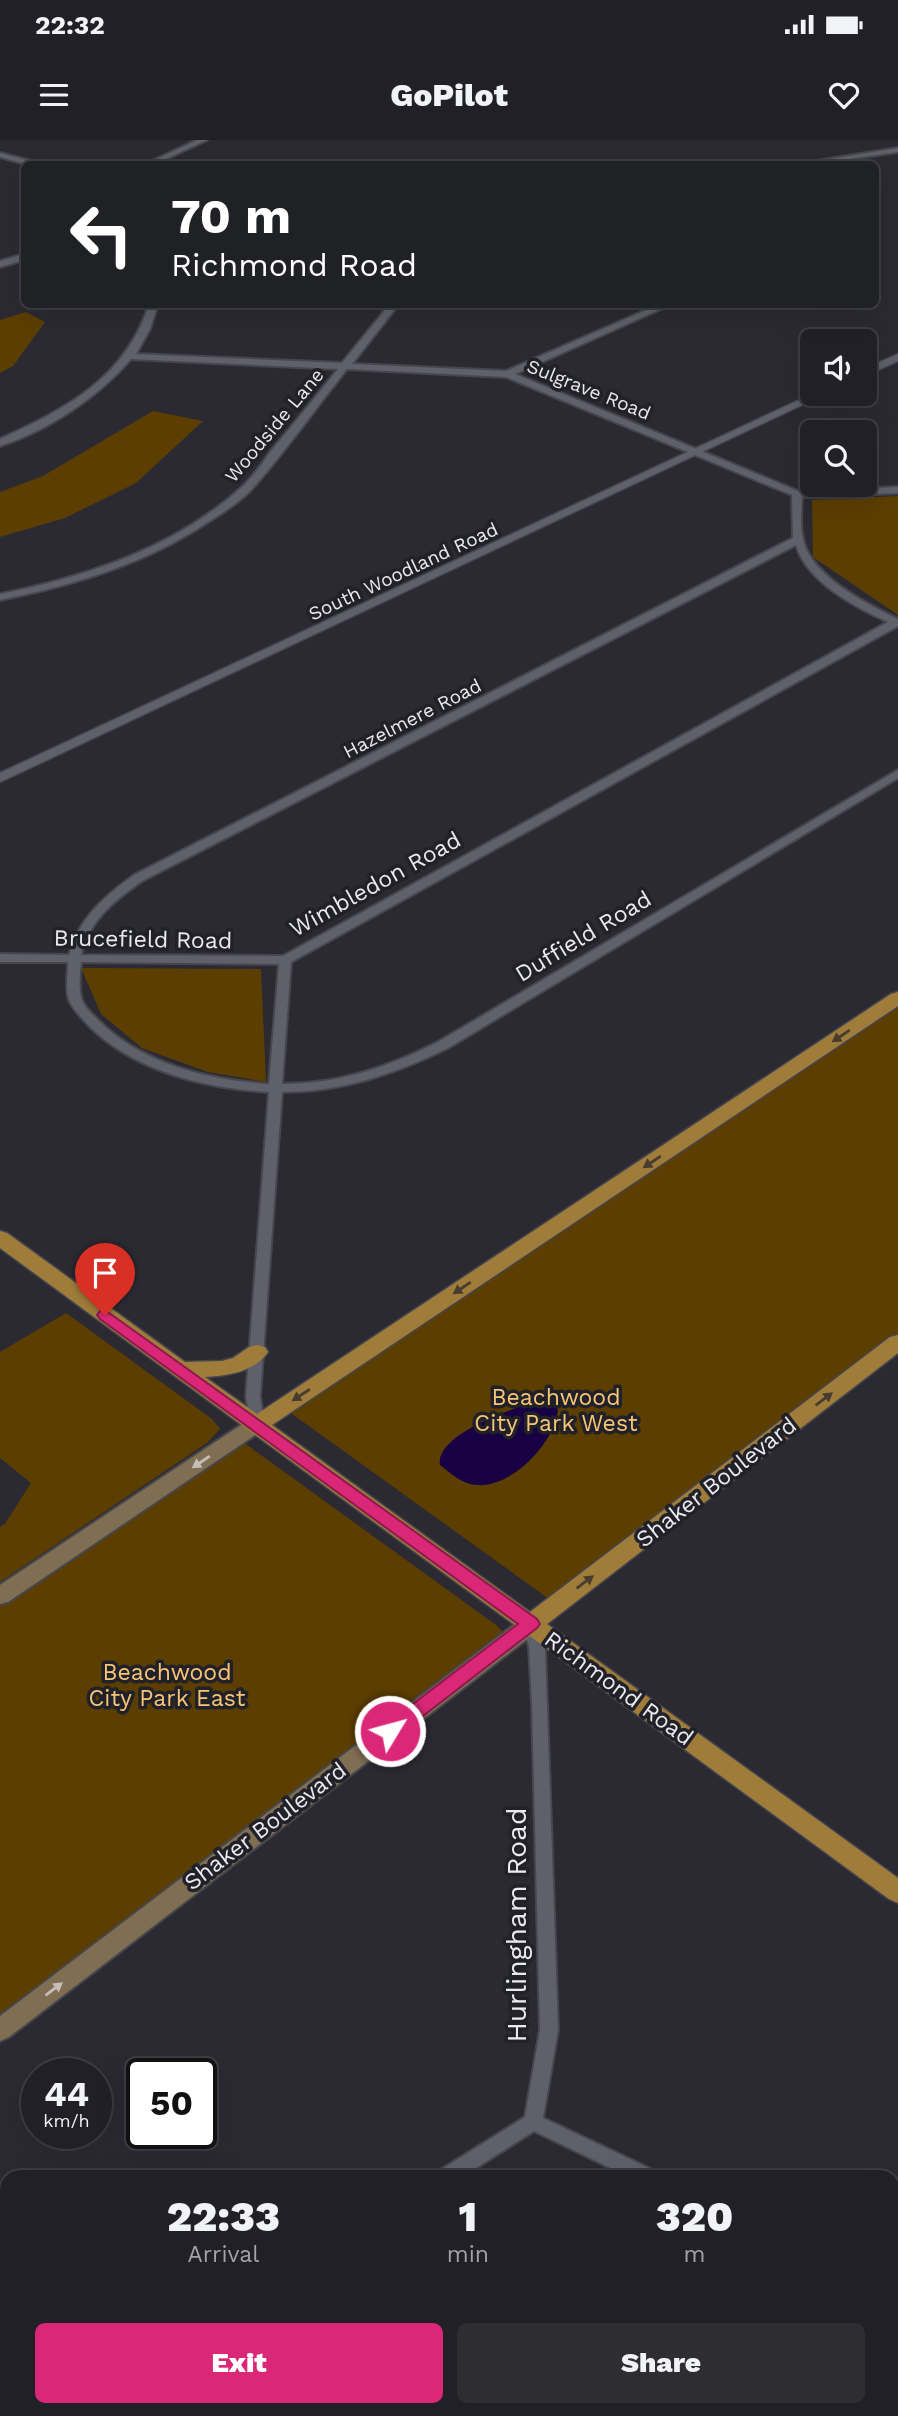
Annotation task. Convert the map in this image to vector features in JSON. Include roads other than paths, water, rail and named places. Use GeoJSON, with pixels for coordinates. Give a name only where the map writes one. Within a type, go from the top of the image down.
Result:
{"type":"FeatureCollection","features":[{"type":"Feature","properties":{"kind":"main road"},"geometry":{"type":"LineString","coordinates":[[0,1596],[898,998]]}},
{"type":"Feature","properties":{"kind":"main road","name":"Richmond Road"},"geometry":{"type":"LineString","coordinates":[[0,1238],[898,1892]]}},
{"type":"Feature","properties":{"kind":"main road","name":"Shaker Boulevard"},"geometry":{"type":"LineString","coordinates":[[0,2030],[898,1342]]}},
{"type":"Feature","properties":{"kind":"main road"},"geometry":{"type":"LineString","coordinates":[[182,1369],[230,1368],[248,1360],[257,1352]]}},
{"type":"Feature","properties":{"kind":"street"},"geometry":{"type":"LineString","coordinates":[[156,161],[203,140]]}},
{"type":"Feature","properties":{"kind":"street"},"geometry":{"type":"LineString","coordinates":[[836,161],[898,150]]}},
{"type":"Feature","properties":{"kind":"street"},"geometry":{"type":"LineString","coordinates":[[0,155],[21,161]]}},
{"type":"Feature","properties":{"kind":"street"},"geometry":{"type":"LineString","coordinates":[[0,264],[21,258]]}},
{"type":"Feature","properties":{"kind":"street"},"geometry":{"type":"LineString","coordinates":[[0,443],[69,406],[113,373],[130,356],[146,332],[153,308]]}},
{"type":"Feature","properties":{"kind":"street","name":"Woodside Lane"},"geometry":{"type":"LineString","coordinates":[[0,597],[96,573],[134,559],[197,528],[246,489],[392,308]]}},
{"type":"Feature","properties":{"kind":"street"},"geometry":{"type":"LineString","coordinates":[[507,374],[659,308]]}},
{"type":"Feature","properties":{"kind":"street","name":"Sulgrave Road"},"geometry":{"type":"LineString","coordinates":[[130,356],[507,374],[797,494],[896,488]]}},
{"type":"Feature","properties":{"kind":"street"},"geometry":{"type":"LineString","coordinates":[[877,367],[898,357]]}},
{"type":"Feature","properties":{"kind":"street","name":"South Woodland Road"},"geometry":{"type":"LineString","coordinates":[[0,778],[800,404]]}},
{"type":"Feature","properties":{"kind":"street"},"geometry":{"type":"LineString","coordinates":[[797,494],[798,540],[813,568],[856,601],[897,622]]}},
{"type":"Feature","properties":{"kind":"street","name":"Hazelmere Road"},"geometry":{"type":"LineString","coordinates":[[73,959],[91,916],[106,901],[138,878],[798,540]]}},
{"type":"Feature","properties":{"kind":"street","name":"Wimbledon Road"},"geometry":{"type":"LineString","coordinates":[[257,1424],[253,1396],[273,1088],[285,960],[897,622]]}},
{"type":"Feature","properties":{"kind":"street","name":"Duffield Road"},"geometry":{"type":"LineString","coordinates":[[73,959],[76,1001],[99,1031],[145,1058],[183,1074],[216,1082],[273,1088],[338,1084],[401,1067],[443,1045],[898,773]]}},
{"type":"Feature","properties":{"kind":"street","name":"Brucefield Road"},"geometry":{"type":"LineString","coordinates":[[0,958],[285,960]]}},
{"type":"Feature","properties":{"kind":"street","name":"Hurlingham Road"},"geometry":{"type":"LineString","coordinates":[[531,1624],[537,1647],[540,1703],[549,2030],[533,2122]]}},
{"type":"Feature","properties":{"kind":"street"},"geometry":{"type":"LineString","coordinates":[[457,2170],[533,2122],[633,2170]]}},
{"type":"Feature","properties":{"kind":"park label","name":"Beachwood City Park West"},"geometry":{"type":"Point","coordinates":[556,1410]}},
{"type":"Feature","properties":{"kind":"park label","name":"Beachwood City Park East"},"geometry":{"type":"Point","coordinates":[167,1685]}}]}
